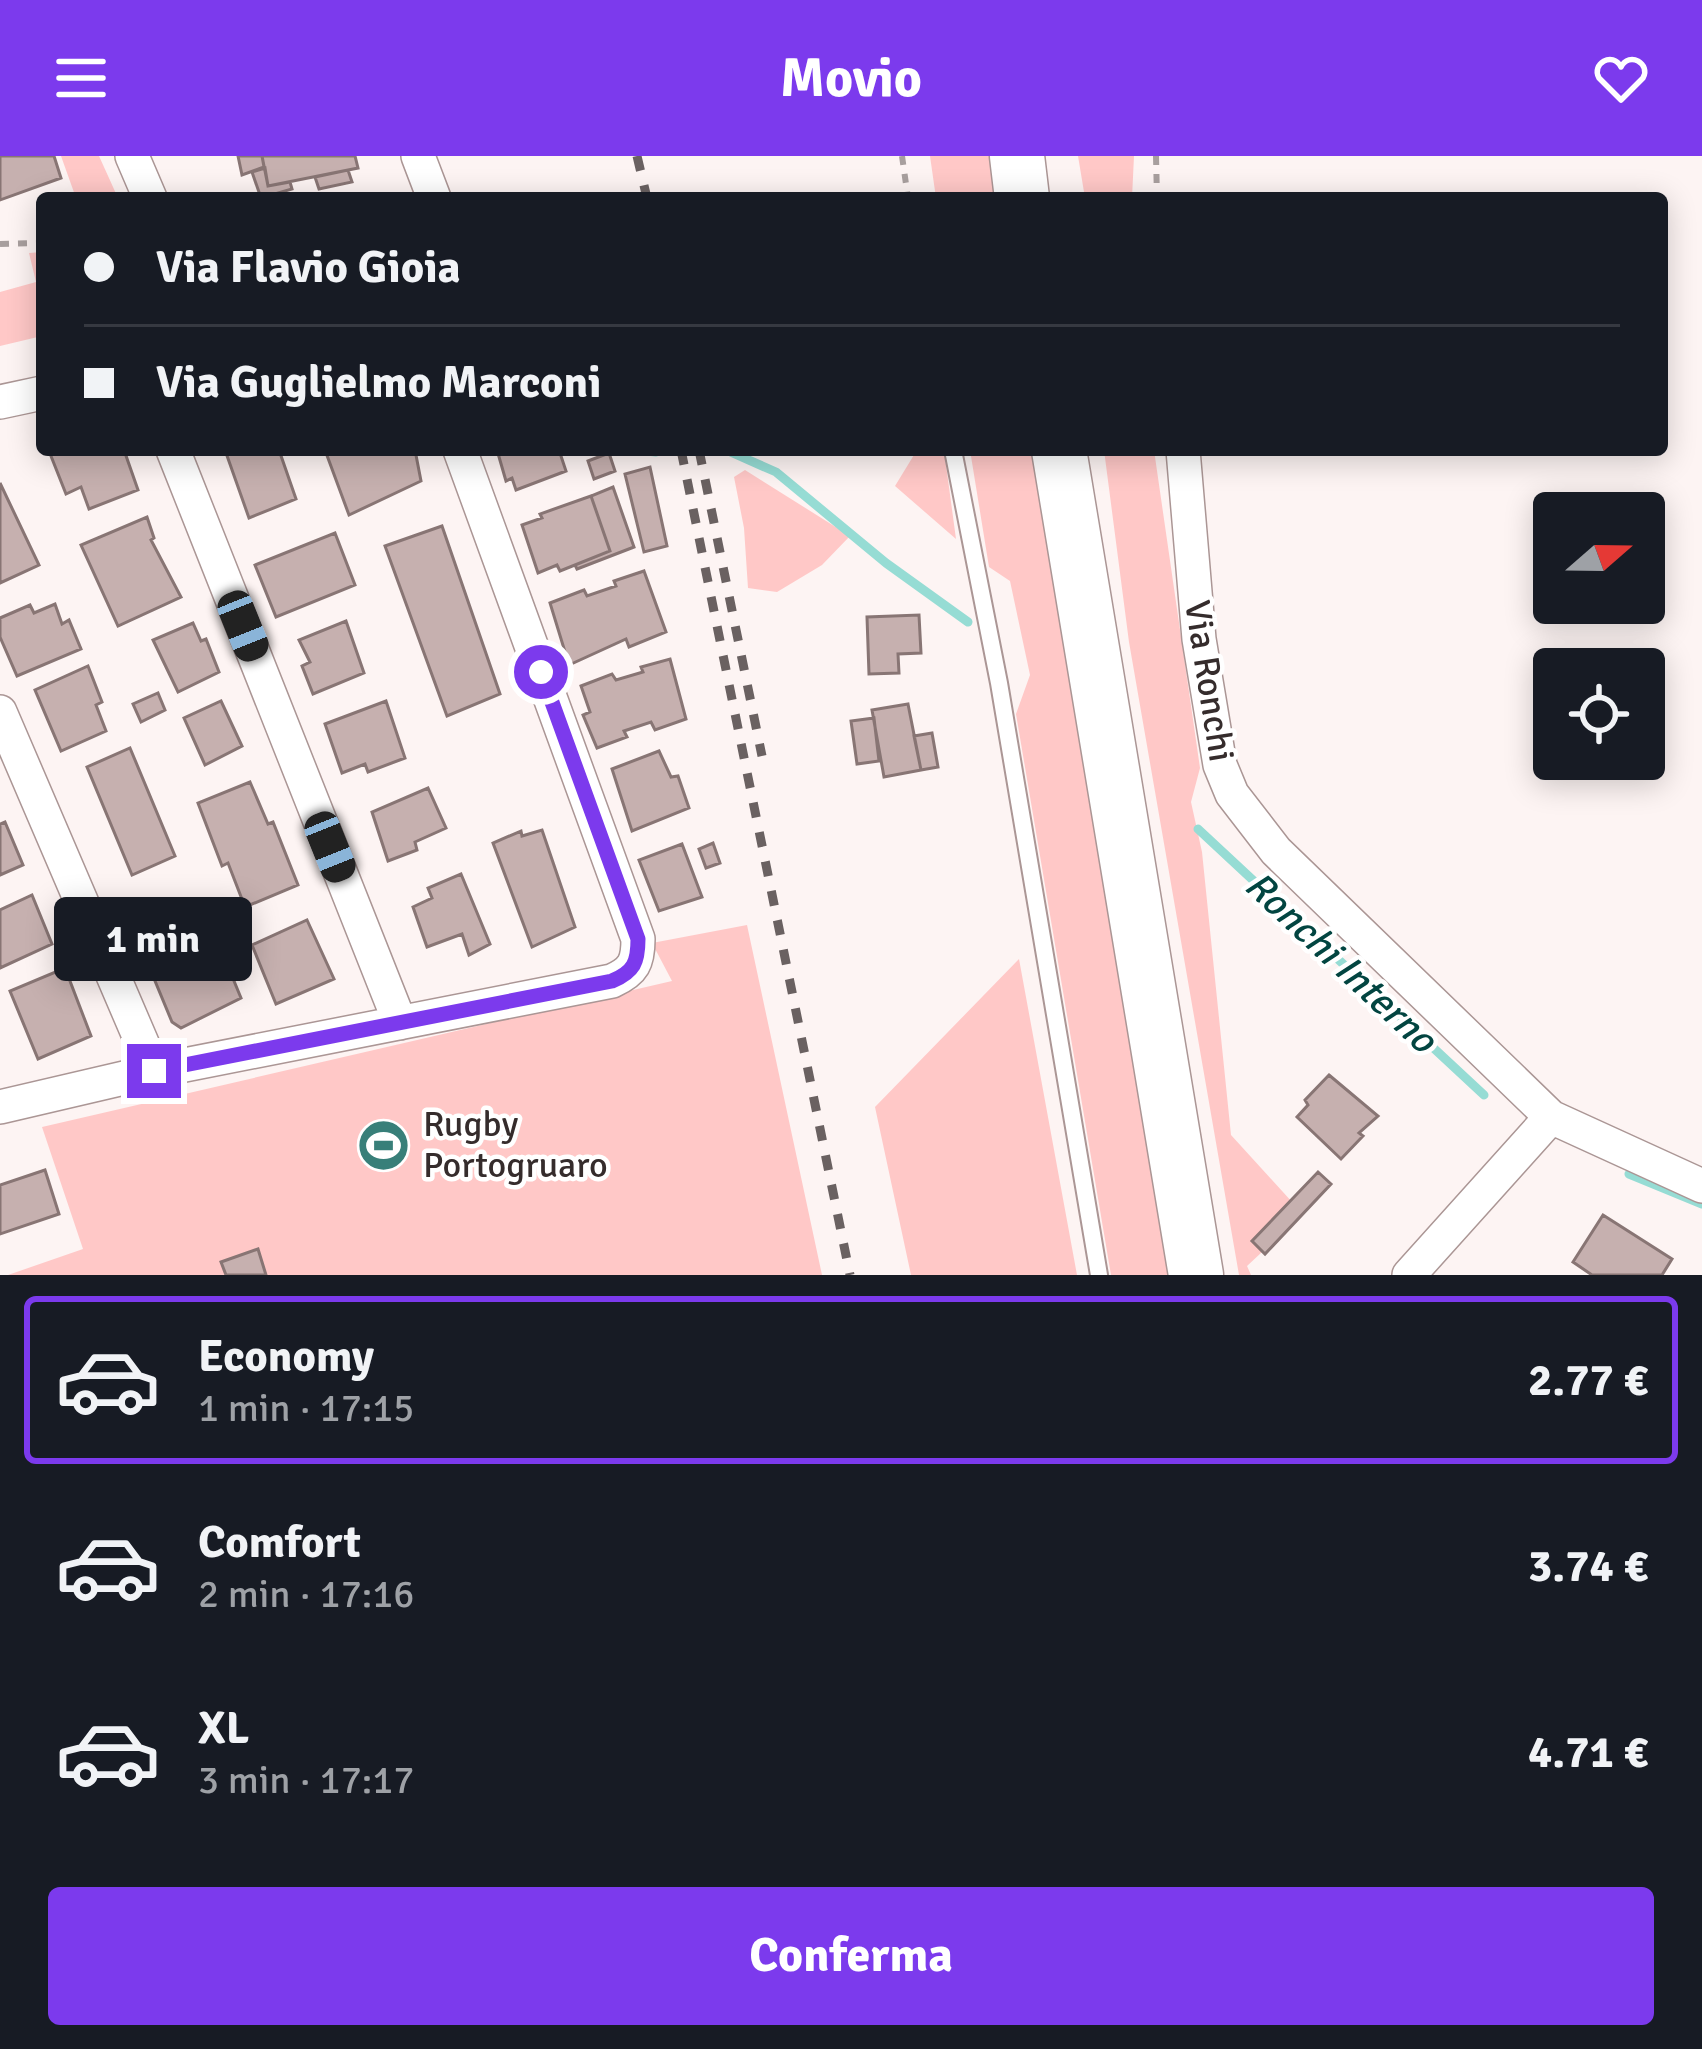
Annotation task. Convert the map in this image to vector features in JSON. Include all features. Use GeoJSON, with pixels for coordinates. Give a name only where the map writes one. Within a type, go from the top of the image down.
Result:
{"type":"FeatureCollection","features":[{"type":"Feature","properties":{"kind":"highway"},"geometry":{"type":"LineString","coordinates":[[1017,156],[1021,192]]}},
{"type":"Feature","properties":{"kind":"highway"},"geometry":{"type":"LineString","coordinates":[[1060,456],[1196,1275]]}},
{"type":"Feature","properties":{"kind":"street"},"geometry":{"type":"LineString","coordinates":[[132,156],[147,192]]}},
{"type":"Feature","properties":{"kind":"street"},"geometry":{"type":"LineString","coordinates":[[418,156],[432,192]]}},
{"type":"Feature","properties":{"kind":"street"},"geometry":{"type":"LineString","coordinates":[[0,402],[36,394]]}},
{"type":"Feature","properties":{"kind":"street"},"geometry":{"type":"LineString","coordinates":[[175,456],[400,1024]]}},
{"type":"Feature","properties":{"kind":"street"},"geometry":{"type":"LineString","coordinates":[[0,1107],[154,1071],[612,981],[628,974],[638,960],[638,939],[462,456]]}},
{"type":"Feature","properties":{"kind":"street","name":"Via Ronchi"},"geometry":{"type":"LineString","coordinates":[[1183,456],[1198,639],[1220,765],[1232,794],[1276,851],[1552,1117],[1702,1186]]}},
{"type":"Feature","properties":{"kind":"street"},"geometry":{"type":"LineString","coordinates":[[0,712],[154,1071]]}},
{"type":"Feature","properties":{"kind":"street"},"geometry":{"type":"LineString","coordinates":[[1409,1275],[1552,1117]]}},
{"type":"Feature","properties":{"kind":"lane"},"geometry":{"type":"LineString","coordinates":[[954,456],[999,683],[1099,1275]]}},
{"type":"Feature","properties":{"kind":"path"},"geometry":{"type":"LineString","coordinates":[[902,156],[907,192]]}},
{"type":"Feature","properties":{"kind":"path"},"geometry":{"type":"LineString","coordinates":[[1156,156],[1157,192]]}},
{"type":"Feature","properties":{"kind":"path"},"geometry":{"type":"LineString","coordinates":[[0,244],[36,243]]}},
{"type":"Feature","properties":{"kind":"shaded area"},"geometry":{"type":"Polygon","coordinates":[[[61,156],[99,156],[115,192],[74,192],[61,156]]]}},
{"type":"Feature","properties":{"kind":"shaded area"},"geometry":{"type":"Polygon","coordinates":[[[930,156],[1010,156],[1013,192],[935,192],[930,156]]]}},
{"type":"Feature","properties":{"kind":"shaded area"},"geometry":{"type":"Polygon","coordinates":[[[1078,156],[1134,156],[1132,192],[1084,192],[1078,156]]]}},
{"type":"Feature","properties":{"kind":"shaded area"},"geometry":{"type":"Polygon","coordinates":[[[36,252],[36,282],[29,253],[36,252]]]}},
{"type":"Feature","properties":{"kind":"shaded area"},"geometry":{"type":"Polygon","coordinates":[[[36,282],[36,337],[0,346],[0,292],[36,282]]]}},
{"type":"Feature","properties":{"kind":"shaded area"},"geometry":{"type":"Polygon","coordinates":[[[913,456],[945,456],[956,539],[895,486],[913,456]]]}},
{"type":"Feature","properties":{"kind":"shaded area"},"geometry":{"type":"Polygon","coordinates":[[[971,456],[1038,456],[1169,1275],[1111,1275],[1016,714],[1030,675],[1010,581],[989,567],[971,456]]]}},
{"type":"Feature","properties":{"kind":"shaded area"},"geometry":{"type":"Polygon","coordinates":[[[1105,456],[1155,456],[1200,768],[1191,802],[1202,852],[1231,1135],[1303,1214],[1247,1266],[1251,1275],[1239,1275],[1129,642],[1105,456]]]}},
{"type":"Feature","properties":{"kind":"shaded area"},"geometry":{"type":"Polygon","coordinates":[[[745,470],[850,536],[822,565],[777,592],[748,588],[734,477],[745,470]]]}},
{"type":"Feature","properties":{"kind":"shaded area","name":"Rugby Portogruaro"},"geometry":{"type":"Polygon","coordinates":[[[747,925],[822,1275],[8,1275],[83,1249],[42,1127],[672,981],[652,943],[747,925]]]}},
{"type":"Feature","properties":{"kind":"shaded area"},"geometry":{"type":"Polygon","coordinates":[[[1019,959],[1077,1275],[911,1275],[875,1107],[1019,959]]]}},
{"type":"Feature","properties":{"kind":"building"},"geometry":{"type":"Polygon","coordinates":[[[0,156],[54,156],[61,178],[0,200],[0,156]]]}},
{"type":"Feature","properties":{"kind":"building"},"geometry":{"type":"Polygon","coordinates":[[[238,156],[262,156],[264,167],[242,175],[238,156]]]}},
{"type":"Feature","properties":{"kind":"building"},"geometry":{"type":"Polygon","coordinates":[[[262,156],[355,156],[358,168],[268,186],[262,156]]]}},
{"type":"Feature","properties":{"kind":"building"},"geometry":{"type":"Polygon","coordinates":[[[265,168],[268,186],[290,182],[292,189],[259,192],[252,172],[265,168]]]}},
{"type":"Feature","properties":{"kind":"building"},"geometry":{"type":"Polygon","coordinates":[[[348,170],[352,182],[319,189],[315,177],[348,170]]]}},
{"type":"Feature","properties":{"kind":"building"},"geometry":{"type":"Polygon","coordinates":[[[51,456],[126,456],[138,490],[89,509],[81,487],[66,494],[51,456]]]}},
{"type":"Feature","properties":{"kind":"building"},"geometry":{"type":"Polygon","coordinates":[[[227,456],[281,456],[296,499],[249,518],[227,456]]]}},
{"type":"Feature","properties":{"kind":"building"},"geometry":{"type":"Polygon","coordinates":[[[327,456],[416,456],[421,481],[349,515],[327,456]]]}},
{"type":"Feature","properties":{"kind":"building"},"geometry":{"type":"Polygon","coordinates":[[[499,456],[561,456],[566,471],[516,490],[512,478],[506,481],[499,456]]]}},
{"type":"Feature","properties":{"kind":"building"},"geometry":{"type":"Polygon","coordinates":[[[610,456],[615,471],[594,479],[588,461],[610,456]]]}},
{"type":"Feature","properties":{"kind":"building"},"geometry":{"type":"Polygon","coordinates":[[[650,467],[667,546],[644,552],[625,474],[650,467]]]}},
{"type":"Feature","properties":{"kind":"building"},"geometry":{"type":"Polygon","coordinates":[[[0,483],[39,565],[0,583],[0,483]]]}},
{"type":"Feature","properties":{"kind":"building"},"geometry":{"type":"Polygon","coordinates":[[[613,487],[634,547],[577,569],[575,565],[610,551],[591,496],[613,487]]]}},
{"type":"Feature","properties":{"kind":"building"},"geometry":{"type":"Polygon","coordinates":[[[591,496],[610,551],[560,571],[557,565],[538,573],[522,525],[591,496]]]}},
{"type":"Feature","properties":{"kind":"building"},"geometry":{"type":"Polygon","coordinates":[[[147,517],[151,540],[181,597],[118,626],[81,545],[147,517]]]}},
{"type":"Feature","properties":{"kind":"building"},"geometry":{"type":"Polygon","coordinates":[[[442,526],[500,694],[447,716],[385,546],[442,526]]]}},
{"type":"Feature","properties":{"kind":"building"},"geometry":{"type":"Polygon","coordinates":[[[335,533],[355,585],[276,617],[255,565],[335,533]]]}},
{"type":"Feature","properties":{"kind":"building"},"geometry":{"type":"Polygon","coordinates":[[[644,571],[666,632],[629,647],[626,639],[569,665],[550,603],[584,590],[587,596],[644,571]]]}},
{"type":"Feature","properties":{"kind":"building"},"geometry":{"type":"Polygon","coordinates":[[[55,604],[62,624],[69,620],[81,649],[17,676],[0,637],[0,618],[30,605],[34,613],[55,604]]]}},
{"type":"Feature","properties":{"kind":"building"},"geometry":{"type":"Polygon","coordinates":[[[919,615],[921,653],[898,654],[899,673],[869,674],[867,617],[919,615]]]}},
{"type":"Feature","properties":{"kind":"building"},"geometry":{"type":"Polygon","coordinates":[[[346,621],[364,673],[313,694],[302,666],[310,662],[299,640],[346,621]]]}},
{"type":"Feature","properties":{"kind":"building"},"geometry":{"type":"Polygon","coordinates":[[[193,623],[201,641],[206,639],[219,672],[178,692],[153,640],[193,623]]]}},
{"type":"Feature","properties":{"kind":"building"},"geometry":{"type":"Polygon","coordinates":[[[670,659],[686,719],[655,730],[651,722],[624,731],[627,737],[597,748],[583,715],[590,712],[581,686],[612,674],[616,680],[643,672],[641,667],[670,659]]]}},
{"type":"Feature","properties":{"kind":"building"},"geometry":{"type":"Polygon","coordinates":[[[88,666],[102,702],[96,705],[106,731],[61,751],[35,690],[88,666]]]}},
{"type":"Feature","properties":{"kind":"building"},"geometry":{"type":"Polygon","coordinates":[[[158,693],[165,710],[141,722],[133,704],[158,693]]]}},
{"type":"Feature","properties":{"kind":"building"},"geometry":{"type":"Polygon","coordinates":[[[221,701],[242,746],[205,765],[184,718],[221,701]]]}},
{"type":"Feature","properties":{"kind":"building"},"geometry":{"type":"Polygon","coordinates":[[[386,701],[405,758],[368,772],[365,764],[342,773],[325,724],[386,701]]]}},
{"type":"Feature","properties":{"kind":"building"},"geometry":{"type":"Polygon","coordinates":[[[908,704],[921,770],[884,777],[872,710],[908,704]]]}},
{"type":"Feature","properties":{"kind":"building"},"geometry":{"type":"Polygon","coordinates":[[[874,718],[879,761],[857,764],[851,721],[874,718]]]}},
{"type":"Feature","properties":{"kind":"building"},"geometry":{"type":"Polygon","coordinates":[[[932,733],[938,767],[921,770],[914,736],[932,733]]]}},
{"type":"Feature","properties":{"kind":"building"},"geometry":{"type":"Polygon","coordinates":[[[130,748],[175,856],[132,875],[87,767],[130,748]]]}},
{"type":"Feature","properties":{"kind":"building"},"geometry":{"type":"Polygon","coordinates":[[[659,751],[671,777],[678,776],[689,808],[632,831],[612,769],[659,751]]]}},
{"type":"Feature","properties":{"kind":"building"},"geometry":{"type":"Polygon","coordinates":[[[250,782],[268,824],[273,822],[298,885],[245,907],[228,863],[222,866],[198,803],[250,782]]]}},
{"type":"Feature","properties":{"kind":"building"},"geometry":{"type":"Polygon","coordinates":[[[428,788],[446,828],[415,842],[417,850],[388,861],[372,812],[428,788]]]}},
{"type":"Feature","properties":{"kind":"building"},"geometry":{"type":"Polygon","coordinates":[[[5,822],[23,865],[0,875],[0,824],[5,822]]]}},
{"type":"Feature","properties":{"kind":"building"},"geometry":{"type":"Polygon","coordinates":[[[542,830],[575,927],[532,947],[493,843],[521,831],[522,836],[542,830]]]}},
{"type":"Feature","properties":{"kind":"building"},"geometry":{"type":"Polygon","coordinates":[[[713,843],[720,863],[706,868],[699,849],[713,843]]]}},
{"type":"Feature","properties":{"kind":"building"},"geometry":{"type":"Polygon","coordinates":[[[682,844],[702,897],[659,911],[639,860],[682,844]]]}},
{"type":"Feature","properties":{"kind":"building"},"geometry":{"type":"Polygon","coordinates":[[[461,874],[490,944],[469,955],[462,934],[427,947],[413,907],[432,898],[428,888],[461,874]]]}},
{"type":"Feature","properties":{"kind":"building"},"geometry":{"type":"Polygon","coordinates":[[[32,895],[52,944],[0,968],[0,910],[32,895]]]}},
{"type":"Feature","properties":{"kind":"building"},"geometry":{"type":"Polygon","coordinates":[[[201,901],[241,998],[181,1028],[172,1022],[136,935],[141,920],[173,906],[174,911],[201,901]]]}},
{"type":"Feature","properties":{"kind":"building"},"geometry":{"type":"Polygon","coordinates":[[[307,920],[334,979],[276,1004],[252,945],[307,920]]]}},
{"type":"Feature","properties":{"kind":"building"},"geometry":{"type":"Polygon","coordinates":[[[65,968],[91,1036],[38,1059],[10,991],[65,968]]]}},
{"type":"Feature","properties":{"kind":"building"},"geometry":{"type":"Polygon","coordinates":[[[1329,1075],[1378,1116],[1341,1159],[1297,1117],[1308,1105],[1305,1100],[1329,1075]]]}},
{"type":"Feature","properties":{"kind":"building"},"geometry":{"type":"Polygon","coordinates":[[[45,1170],[59,1214],[0,1234],[0,1185],[45,1170]]]}},
{"type":"Feature","properties":{"kind":"building"},"geometry":{"type":"Polygon","coordinates":[[[1318,1172],[1331,1184],[1265,1254],[1252,1241],[1318,1172]]]}},
{"type":"Feature","properties":{"kind":"building"},"geometry":{"type":"Polygon","coordinates":[[[1603,1215],[1672,1259],[1662,1275],[1592,1275],[1573,1262],[1603,1215]]]}},
{"type":"Feature","properties":{"kind":"building"},"geometry":{"type":"Polygon","coordinates":[[[258,1249],[266,1275],[226,1275],[221,1262],[258,1249]]]}},
{"type":"Feature","properties":{"kind":"waterway","name":"Ronchi Interno"},"geometry":{"type":"LineString","coordinates":[[740,456],[776,472],[886,563],[968,622]]}},
{"type":"Feature","properties":{"kind":"waterway","name":"Ronchi Interno"},"geometry":{"type":"LineString","coordinates":[[1198,829],[1484,1095]]}},
{"type":"Feature","properties":{"kind":"waterway","name":"Ronchi Interno"},"geometry":{"type":"LineString","coordinates":[[1629,1174],[1702,1204]]}},
{"type":"Feature","properties":{"kind":"railway"},"geometry":{"type":"LineString","coordinates":[[637,156],[646,192]]}},
{"type":"Feature","properties":{"kind":"railway"},"geometry":{"type":"LineString","coordinates":[[682,456],[850,1275]]}},
{"type":"Feature","properties":{"kind":"railway"},"geometry":{"type":"LineString","coordinates":[[700,456],[762,756]]}},
{"type":"Feature","properties":{"kind":"place","name":"Rugby Portogruaro"},"geometry":{"type":"Point","coordinates":[384,1145]}},
{"type":"Feature","properties":{"kind":"route"},"geometry":{"type":"LineString","coordinates":[[154,1071],[612,981],[628,974],[638,960],[638,939],[541,672]]}}]}
